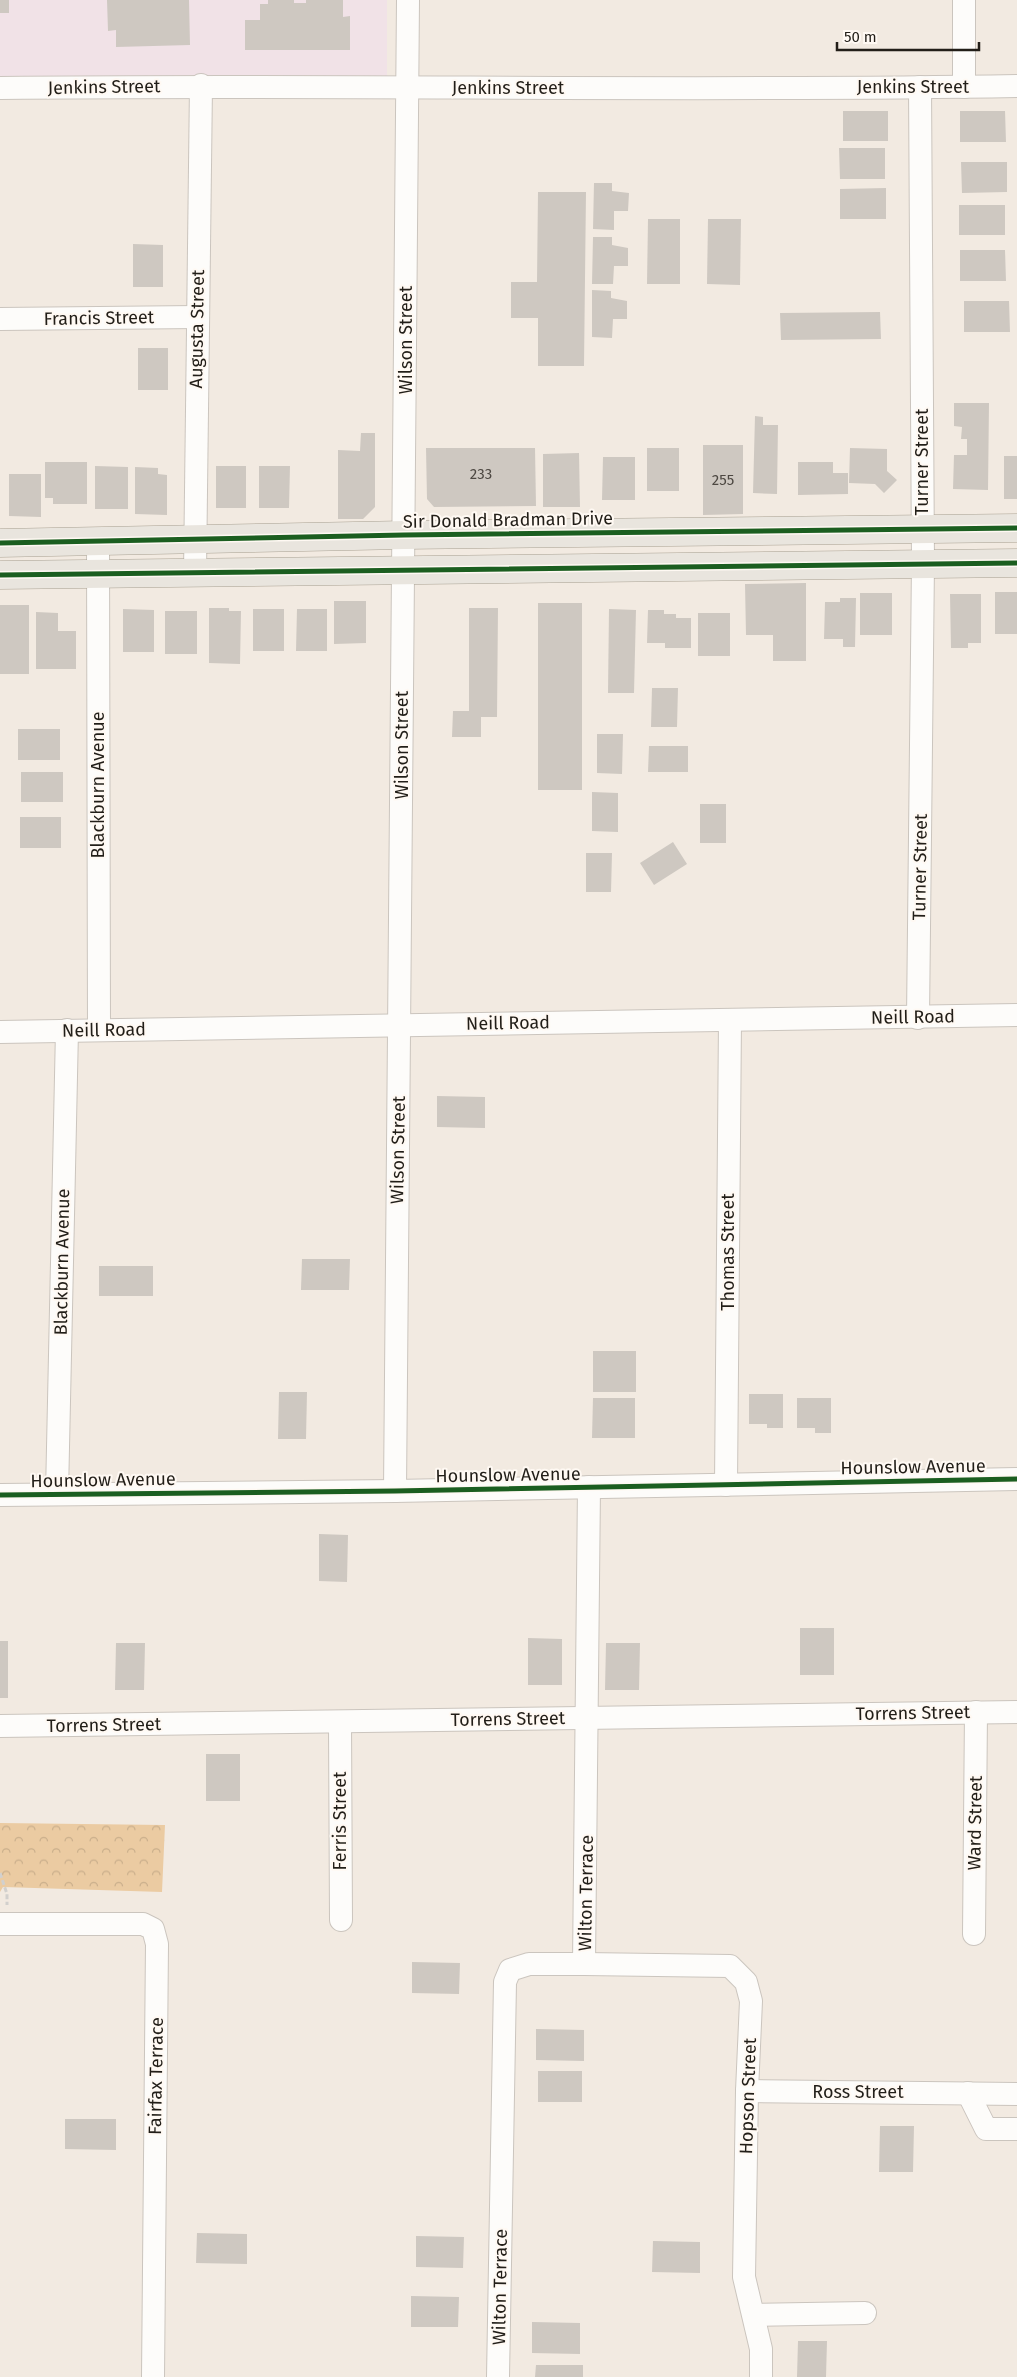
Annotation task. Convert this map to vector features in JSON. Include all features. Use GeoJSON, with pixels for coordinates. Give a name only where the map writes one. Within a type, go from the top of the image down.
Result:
{"type":"FeatureCollection","features":[{"type":"Feature","properties":{"kind":"main road","name":"Sir Donald Bradman Drive"},"geometry":{"type":"LineString","coordinates":[[0,543],[404,535],[1017,528]]}},
{"type":"Feature","properties":{"kind":"main road"},"geometry":{"type":"LineString","coordinates":[[0,575],[1017,563]]}},
{"type":"Feature","properties":{"kind":"street","name":"Wilson Street"},"geometry":{"type":"LineString","coordinates":[[395,1491],[408,0]]}},
{"type":"Feature","properties":{"kind":"street"},"geometry":{"type":"LineString","coordinates":[[964,0],[964,87]]}},
{"type":"Feature","properties":{"kind":"street","name":"Jenkins Street"},"geometry":{"type":"LineString","coordinates":[[0,88],[201,86],[1017,86]]}},
{"type":"Feature","properties":{"kind":"street","name":"Augusta Street"},"geometry":{"type":"LineString","coordinates":[[195,573],[201,86]]}},
{"type":"Feature","properties":{"kind":"street","name":"Turner Street"},"geometry":{"type":"LineString","coordinates":[[918,1018],[923,563],[920,87]]}},
{"type":"Feature","properties":{"kind":"street","name":"Francis Street"},"geometry":{"type":"LineString","coordinates":[[0,319],[197,317]]}},
{"type":"Feature","properties":{"kind":"street","name":"Blackburn Avenue"},"geometry":{"type":"LineString","coordinates":[[98,540],[99,1030]]}},
{"type":"Feature","properties":{"kind":"street","name":"Neill Road"},"geometry":{"type":"LineString","coordinates":[[0,1032],[1017,1015]]}},
{"type":"Feature","properties":{"kind":"street","name":"Thomas Street"},"geometry":{"type":"LineString","coordinates":[[726,1484],[730,1020]]}},
{"type":"Feature","properties":{"kind":"street","name":"Blackburn Avenue"},"geometry":{"type":"LineString","coordinates":[[57,1494],[67,1030]]}},
{"type":"Feature","properties":{"kind":"street","name":"Hounslow Avenue"},"geometry":{"type":"LineString","coordinates":[[0,1495],[395,1491],[1017,1479]]}},
{"type":"Feature","properties":{"kind":"street","name":"Wilton Terrace"},"geometry":{"type":"LineString","coordinates":[[498,2377],[505,1982],[510,1970],[529,1964],[584,1964],[589,1487]]}},
{"type":"Feature","properties":{"kind":"street","name":"Ward Street"},"geometry":{"type":"LineString","coordinates":[[974,1934],[976,1712]]}},
{"type":"Feature","properties":{"kind":"street","name":"Torrens Street"},"geometry":{"type":"LineString","coordinates":[[0,1726],[1017,1712]]}},
{"type":"Feature","properties":{"kind":"street","name":"Ferris Street"},"geometry":{"type":"LineString","coordinates":[[340,1722],[341,1920]]}},
{"type":"Feature","properties":{"kind":"street","name":"Fairfax Terrace"},"geometry":{"type":"LineString","coordinates":[[3,1919],[142,1924],[153,1929],[157,1944],[153,2377]]}},
{"type":"Feature","properties":{"kind":"street","name":"Hopson Street"},"geometry":{"type":"LineString","coordinates":[[584,1964],[730,1966],[746,1982],[751,2001],[747,2091],[744,2277],[761,2349],[761,2377]]}},
{"type":"Feature","properties":{"kind":"street","name":"Ross Street"},"geometry":{"type":"LineString","coordinates":[[747,2091],[1017,2094]]}},
{"type":"Feature","properties":{"kind":"street"},"geometry":{"type":"LineString","coordinates":[[968,2093],[986,2129],[1017,2129]]}},
{"type":"Feature","properties":{"kind":"street"},"geometry":{"type":"LineString","coordinates":[[754,2315],[865,2313]]}},
{"type":"Feature","properties":{"kind":"path"},"geometry":{"type":"LineString","coordinates":[[0,1873],[6,1894],[3,1919]]}},
{"type":"Feature","properties":{"kind":"shaded area"},"geometry":{"type":"Polygon","coordinates":[[[0,0],[387,0],[387,77],[0,77],[0,0]]]}},
{"type":"Feature","properties":{"kind":"green space"},"geometry":{"type":"Polygon","coordinates":[[[0,1823],[165,1825],[162,1892],[3,1887],[0,1892],[0,1823]]]}},
{"type":"Feature","properties":{"kind":"building"},"geometry":{"type":"Polygon","coordinates":[[[0,0],[9,0],[9,13],[0,13],[0,0]]]}},
{"type":"Feature","properties":{"kind":"building"},"geometry":{"type":"Polygon","coordinates":[[[107,0],[189,0],[190,45],[116,47],[116,30],[108,31],[107,0]]]}},
{"type":"Feature","properties":{"kind":"building"},"geometry":{"type":"Polygon","coordinates":[[[268,0],[294,0],[294,3],[306,3],[306,0],[343,0],[343,17],[350,16],[350,50],[245,50],[245,20],[260,20],[260,4],[268,4],[268,0]]]}},
{"type":"Feature","properties":{"kind":"building"},"geometry":{"type":"Polygon","coordinates":[[[843,111],[888,111],[888,141],[843,141],[843,111]]]}},
{"type":"Feature","properties":{"kind":"building"},"geometry":{"type":"Polygon","coordinates":[[[960,111],[1005,111],[1006,142],[960,142],[960,111]]]}},
{"type":"Feature","properties":{"kind":"building"},"geometry":{"type":"Polygon","coordinates":[[[839,148],[885,148],[885,179],[840,179],[839,148]]]}},
{"type":"Feature","properties":{"kind":"building"},"geometry":{"type":"Polygon","coordinates":[[[961,162],[1007,162],[1007,192],[962,193],[961,162]]]}},
{"type":"Feature","properties":{"kind":"building"},"geometry":{"type":"Polygon","coordinates":[[[594,183],[612,183],[612,191],[629,193],[628,211],[614,211],[614,230],[593,229],[594,183]]]}},
{"type":"Feature","properties":{"kind":"building"},"geometry":{"type":"Polygon","coordinates":[[[886,188],[886,219],[840,219],[840,189],[886,188]]]}},
{"type":"Feature","properties":{"kind":"building"},"geometry":{"type":"Polygon","coordinates":[[[538,192],[586,192],[584,366],[538,366],[538,318],[511,318],[511,282],[537,282],[538,192]]]}},
{"type":"Feature","properties":{"kind":"building"},"geometry":{"type":"Polygon","coordinates":[[[959,205],[1005,205],[1005,235],[959,235],[959,205]]]}},
{"type":"Feature","properties":{"kind":"building"},"geometry":{"type":"Polygon","coordinates":[[[648,219],[680,219],[680,284],[647,284],[648,219]]]}},
{"type":"Feature","properties":{"kind":"building"},"geometry":{"type":"Polygon","coordinates":[[[708,219],[741,219],[740,285],[707,284],[708,219]]]}},
{"type":"Feature","properties":{"kind":"building"},"geometry":{"type":"Polygon","coordinates":[[[593,237],[612,237],[612,245],[628,248],[628,266],[614,266],[613,284],[592,284],[593,237]]]}},
{"type":"Feature","properties":{"kind":"building"},"geometry":{"type":"Polygon","coordinates":[[[133,244],[163,245],[163,287],[133,287],[133,244]]]}},
{"type":"Feature","properties":{"kind":"building"},"geometry":{"type":"Polygon","coordinates":[[[960,250],[1005,250],[1006,281],[960,281],[960,250]]]}},
{"type":"Feature","properties":{"kind":"building"},"geometry":{"type":"Polygon","coordinates":[[[592,290],[611,291],[611,298],[627,301],[627,319],[613,319],[612,338],[592,337],[592,290]]]}},
{"type":"Feature","properties":{"kind":"building"},"geometry":{"type":"Polygon","coordinates":[[[964,301],[1009,301],[1010,332],[964,332],[964,301]]]}},
{"type":"Feature","properties":{"kind":"building"},"geometry":{"type":"Polygon","coordinates":[[[880,312],[881,339],[781,340],[780,313],[880,312]]]}},
{"type":"Feature","properties":{"kind":"building"},"geometry":{"type":"Polygon","coordinates":[[[138,348],[168,348],[168,390],[138,390],[138,348]]]}},
{"type":"Feature","properties":{"kind":"building"},"geometry":{"type":"Polygon","coordinates":[[[954,403],[989,403],[988,490],[953,489],[954,455],[967,455],[967,439],[961,439],[962,427],[954,426],[954,403]]]}},
{"type":"Feature","properties":{"kind":"building"},"geometry":{"type":"Polygon","coordinates":[[[755,416],[763,417],[763,425],[778,425],[777,494],[753,493],[755,416]]]}},
{"type":"Feature","properties":{"kind":"building"},"geometry":{"type":"Polygon","coordinates":[[[361,433],[375,433],[375,507],[363,519],[338,519],[338,450],[360,451],[361,433]]]}},
{"type":"Feature","properties":{"kind":"building"},"geometry":{"type":"Polygon","coordinates":[[[703,445],[743,445],[743,514],[703,515],[703,445]]]}},
{"type":"Feature","properties":{"kind":"building"},"geometry":{"type":"Polygon","coordinates":[[[426,448],[535,448],[536,506],[434,507],[427,499],[426,448]]]}},
{"type":"Feature","properties":{"kind":"building"},"geometry":{"type":"Polygon","coordinates":[[[647,448],[679,448],[679,491],[647,491],[647,448]]]}},
{"type":"Feature","properties":{"kind":"building"},"geometry":{"type":"Polygon","coordinates":[[[850,448],[887,449],[887,471],[897,480],[884,493],[875,484],[849,483],[850,448]]]}},
{"type":"Feature","properties":{"kind":"building"},"geometry":{"type":"Polygon","coordinates":[[[579,453],[580,507],[543,507],[543,454],[579,453]]]}},
{"type":"Feature","properties":{"kind":"building"},"geometry":{"type":"Polygon","coordinates":[[[1004,456],[1017,456],[1017,499],[1004,499],[1004,456]]]}},
{"type":"Feature","properties":{"kind":"building"},"geometry":{"type":"Polygon","coordinates":[[[603,457],[635,457],[635,500],[602,500],[603,457]]]}},
{"type":"Feature","properties":{"kind":"building"},"geometry":{"type":"Polygon","coordinates":[[[45,462],[87,462],[87,504],[53,504],[53,498],[45,498],[45,462]]]}},
{"type":"Feature","properties":{"kind":"building"},"geometry":{"type":"Polygon","coordinates":[[[798,462],[833,462],[833,473],[848,473],[848,494],[798,495],[798,462]]]}},
{"type":"Feature","properties":{"kind":"building"},"geometry":{"type":"Polygon","coordinates":[[[95,466],[128,467],[128,509],[95,509],[95,466]]]}},
{"type":"Feature","properties":{"kind":"building"},"geometry":{"type":"Polygon","coordinates":[[[216,466],[246,466],[246,508],[216,508],[216,466]]]}},
{"type":"Feature","properties":{"kind":"building"},"geometry":{"type":"Polygon","coordinates":[[[259,466],[290,466],[289,508],[259,508],[259,466]]]}},
{"type":"Feature","properties":{"kind":"building"},"geometry":{"type":"Polygon","coordinates":[[[135,467],[158,468],[158,474],[167,475],[167,515],[135,514],[135,467]]]}},
{"type":"Feature","properties":{"kind":"building"},"geometry":{"type":"Polygon","coordinates":[[[9,474],[41,474],[41,517],[9,516],[9,474]]]}},
{"type":"Feature","properties":{"kind":"building"},"geometry":{"type":"Polygon","coordinates":[[[806,583],[806,661],[773,661],[773,635],[746,635],[745,584],[806,583]]]}},
{"type":"Feature","properties":{"kind":"building"},"geometry":{"type":"Polygon","coordinates":[[[995,592],[1017,592],[1017,634],[995,634],[995,592]]]}},
{"type":"Feature","properties":{"kind":"building"},"geometry":{"type":"Polygon","coordinates":[[[860,593],[892,593],[892,635],[860,635],[860,593]]]}},
{"type":"Feature","properties":{"kind":"building"},"geometry":{"type":"Polygon","coordinates":[[[950,594],[981,594],[981,643],[968,643],[968,648],[951,648],[950,594]]]}},
{"type":"Feature","properties":{"kind":"building"},"geometry":{"type":"Polygon","coordinates":[[[840,598],[856,598],[855,647],[843,647],[843,639],[824,639],[825,602],[840,602],[840,598]]]}},
{"type":"Feature","properties":{"kind":"building"},"geometry":{"type":"Polygon","coordinates":[[[334,601],[366,601],[366,643],[334,644],[334,601]]]}},
{"type":"Feature","properties":{"kind":"building"},"geometry":{"type":"Polygon","coordinates":[[[538,603],[582,603],[582,790],[538,790],[538,603]]]}},
{"type":"Feature","properties":{"kind":"building"},"geometry":{"type":"Polygon","coordinates":[[[0,605],[29,605],[29,674],[0,674],[0,605]]]}},
{"type":"Feature","properties":{"kind":"building"},"geometry":{"type":"Polygon","coordinates":[[[209,608],[229,608],[229,611],[241,611],[240,664],[209,663],[209,608]]]}},
{"type":"Feature","properties":{"kind":"building"},"geometry":{"type":"Polygon","coordinates":[[[469,608],[498,608],[497,717],[481,717],[481,737],[452,737],[453,711],[469,711],[469,608]]]}},
{"type":"Feature","properties":{"kind":"building"},"geometry":{"type":"Polygon","coordinates":[[[123,609],[154,610],[154,652],[123,652],[123,609]]]}},
{"type":"Feature","properties":{"kind":"building"},"geometry":{"type":"Polygon","coordinates":[[[253,609],[284,609],[284,651],[253,651],[253,609]]]}},
{"type":"Feature","properties":{"kind":"building"},"geometry":{"type":"Polygon","coordinates":[[[297,609],[327,609],[327,651],[296,651],[297,609]]]}},
{"type":"Feature","properties":{"kind":"building"},"geometry":{"type":"Polygon","coordinates":[[[609,609],[636,610],[634,693],[608,693],[609,609]]]}},
{"type":"Feature","properties":{"kind":"building"},"geometry":{"type":"Polygon","coordinates":[[[648,610],[664,610],[664,614],[676,614],[676,618],[691,618],[691,648],[665,648],[665,643],[647,643],[648,610]]]}},
{"type":"Feature","properties":{"kind":"building"},"geometry":{"type":"Polygon","coordinates":[[[165,611],[197,611],[197,654],[165,654],[165,611]]]}},
{"type":"Feature","properties":{"kind":"building"},"geometry":{"type":"Polygon","coordinates":[[[36,612],[58,613],[58,631],[76,631],[76,669],[36,669],[36,612]]]}},
{"type":"Feature","properties":{"kind":"building"},"geometry":{"type":"Polygon","coordinates":[[[698,613],[730,613],[730,656],[698,656],[698,613]]]}},
{"type":"Feature","properties":{"kind":"building"},"geometry":{"type":"Polygon","coordinates":[[[652,688],[678,688],[677,727],[651,727],[652,688]]]}},
{"type":"Feature","properties":{"kind":"building"},"geometry":{"type":"Polygon","coordinates":[[[18,729],[60,729],[60,760],[18,760],[18,729]]]}},
{"type":"Feature","properties":{"kind":"building"},"geometry":{"type":"Polygon","coordinates":[[[597,734],[623,734],[622,774],[597,773],[597,734]]]}},
{"type":"Feature","properties":{"kind":"building"},"geometry":{"type":"Polygon","coordinates":[[[649,746],[688,746],[688,772],[648,772],[649,746]]]}},
{"type":"Feature","properties":{"kind":"building"},"geometry":{"type":"Polygon","coordinates":[[[21,772],[63,772],[63,802],[21,802],[21,772]]]}},
{"type":"Feature","properties":{"kind":"building"},"geometry":{"type":"Polygon","coordinates":[[[592,792],[618,793],[618,832],[592,831],[592,792]]]}},
{"type":"Feature","properties":{"kind":"building"},"geometry":{"type":"Polygon","coordinates":[[[700,804],[726,804],[726,843],[700,843],[700,804]]]}},
{"type":"Feature","properties":{"kind":"building"},"geometry":{"type":"Polygon","coordinates":[[[20,817],[61,817],[61,848],[20,848],[20,817]]]}},
{"type":"Feature","properties":{"kind":"building"},"geometry":{"type":"Polygon","coordinates":[[[673,842],[687,864],[654,885],[640,863],[673,842]]]}},
{"type":"Feature","properties":{"kind":"building"},"geometry":{"type":"Polygon","coordinates":[[[586,853],[612,853],[611,892],[586,892],[586,853]]]}},
{"type":"Feature","properties":{"kind":"building"},"geometry":{"type":"Polygon","coordinates":[[[437,1096],[485,1097],[485,1128],[437,1127],[437,1096]]]}},
{"type":"Feature","properties":{"kind":"building"},"geometry":{"type":"Polygon","coordinates":[[[302,1259],[350,1259],[349,1290],[301,1290],[302,1259]]]}},
{"type":"Feature","properties":{"kind":"building"},"geometry":{"type":"Polygon","coordinates":[[[99,1266],[153,1266],[153,1296],[99,1296],[99,1266]]]}},
{"type":"Feature","properties":{"kind":"building"},"geometry":{"type":"Polygon","coordinates":[[[593,1351],[636,1351],[636,1392],[593,1392],[593,1351]]]}},
{"type":"Feature","properties":{"kind":"building"},"geometry":{"type":"Polygon","coordinates":[[[279,1392],[307,1392],[306,1439],[278,1439],[279,1392]]]}},
{"type":"Feature","properties":{"kind":"building"},"geometry":{"type":"Polygon","coordinates":[[[749,1394],[783,1394],[783,1428],[767,1428],[767,1424],[749,1424],[749,1394]]]}},
{"type":"Feature","properties":{"kind":"building"},"geometry":{"type":"Polygon","coordinates":[[[593,1398],[635,1398],[635,1438],[592,1438],[593,1398]]]}},
{"type":"Feature","properties":{"kind":"building"},"geometry":{"type":"Polygon","coordinates":[[[797,1398],[831,1398],[831,1433],[815,1433],[815,1428],[797,1428],[797,1398]]]}},
{"type":"Feature","properties":{"kind":"building"},"geometry":{"type":"Polygon","coordinates":[[[319,1534],[348,1535],[347,1582],[319,1581],[319,1534]]]}},
{"type":"Feature","properties":{"kind":"building"},"geometry":{"type":"Polygon","coordinates":[[[800,1628],[834,1628],[834,1675],[800,1675],[800,1628]]]}},
{"type":"Feature","properties":{"kind":"building"},"geometry":{"type":"Polygon","coordinates":[[[528,1638],[562,1639],[562,1685],[528,1685],[528,1638]]]}},
{"type":"Feature","properties":{"kind":"building"},"geometry":{"type":"Polygon","coordinates":[[[0,1641],[8,1641],[8,1698],[0,1698],[0,1641]]]}},
{"type":"Feature","properties":{"kind":"building"},"geometry":{"type":"Polygon","coordinates":[[[116,1643],[145,1643],[144,1690],[115,1690],[116,1643]]]}},
{"type":"Feature","properties":{"kind":"building"},"geometry":{"type":"Polygon","coordinates":[[[606,1643],[640,1643],[639,1690],[605,1690],[606,1643]]]}},
{"type":"Feature","properties":{"kind":"building"},"geometry":{"type":"Polygon","coordinates":[[[206,1754],[240,1754],[240,1801],[206,1801],[206,1754]]]}},
{"type":"Feature","properties":{"kind":"building"},"geometry":{"type":"Polygon","coordinates":[[[412,1962],[460,1963],[459,1994],[412,1993],[412,1962]]]}},
{"type":"Feature","properties":{"kind":"building"},"geometry":{"type":"Polygon","coordinates":[[[536,2029],[584,2030],[584,2061],[536,2060],[536,2029]]]}},
{"type":"Feature","properties":{"kind":"building"},"geometry":{"type":"Polygon","coordinates":[[[538,2071],[582,2071],[582,2102],[538,2102],[538,2071]]]}},
{"type":"Feature","properties":{"kind":"building"},"geometry":{"type":"Polygon","coordinates":[[[65,2119],[116,2119],[116,2150],[65,2149],[65,2119]]]}},
{"type":"Feature","properties":{"kind":"building"},"geometry":{"type":"Polygon","coordinates":[[[880,2126],[914,2126],[913,2172],[879,2172],[880,2126]]]}},
{"type":"Feature","properties":{"kind":"building"},"geometry":{"type":"Polygon","coordinates":[[[197,2233],[247,2234],[247,2264],[196,2263],[197,2233]]]}},
{"type":"Feature","properties":{"kind":"building"},"geometry":{"type":"Polygon","coordinates":[[[416,2236],[464,2237],[463,2268],[416,2267],[416,2236]]]}},
{"type":"Feature","properties":{"kind":"building"},"geometry":{"type":"Polygon","coordinates":[[[653,2241],[700,2242],[700,2273],[652,2272],[653,2241]]]}},
{"type":"Feature","properties":{"kind":"building"},"geometry":{"type":"Polygon","coordinates":[[[411,2296],[459,2297],[458,2327],[411,2327],[411,2296]]]}},
{"type":"Feature","properties":{"kind":"building"},"geometry":{"type":"Polygon","coordinates":[[[532,2322],[580,2323],[580,2354],[532,2353],[532,2322]]]}},
{"type":"Feature","properties":{"kind":"building"},"geometry":{"type":"Polygon","coordinates":[[[798,2341],[827,2341],[826,2377],[797,2377],[798,2341]]]}},
{"type":"Feature","properties":{"kind":"building"},"geometry":{"type":"Polygon","coordinates":[[[536,2365],[583,2365],[583,2377],[535,2377],[536,2365]]]}},
{"type":"Feature","properties":{"kind":"cycle path"},"geometry":{"type":"LineString","coordinates":[[0,543],[404,535],[1017,528]]}},
{"type":"Feature","properties":{"kind":"cycle path"},"geometry":{"type":"LineString","coordinates":[[0,575],[1017,563]]}},
{"type":"Feature","properties":{"kind":"cycle path"},"geometry":{"type":"LineString","coordinates":[[0,1495],[395,1491],[1017,1479]]}}]}
